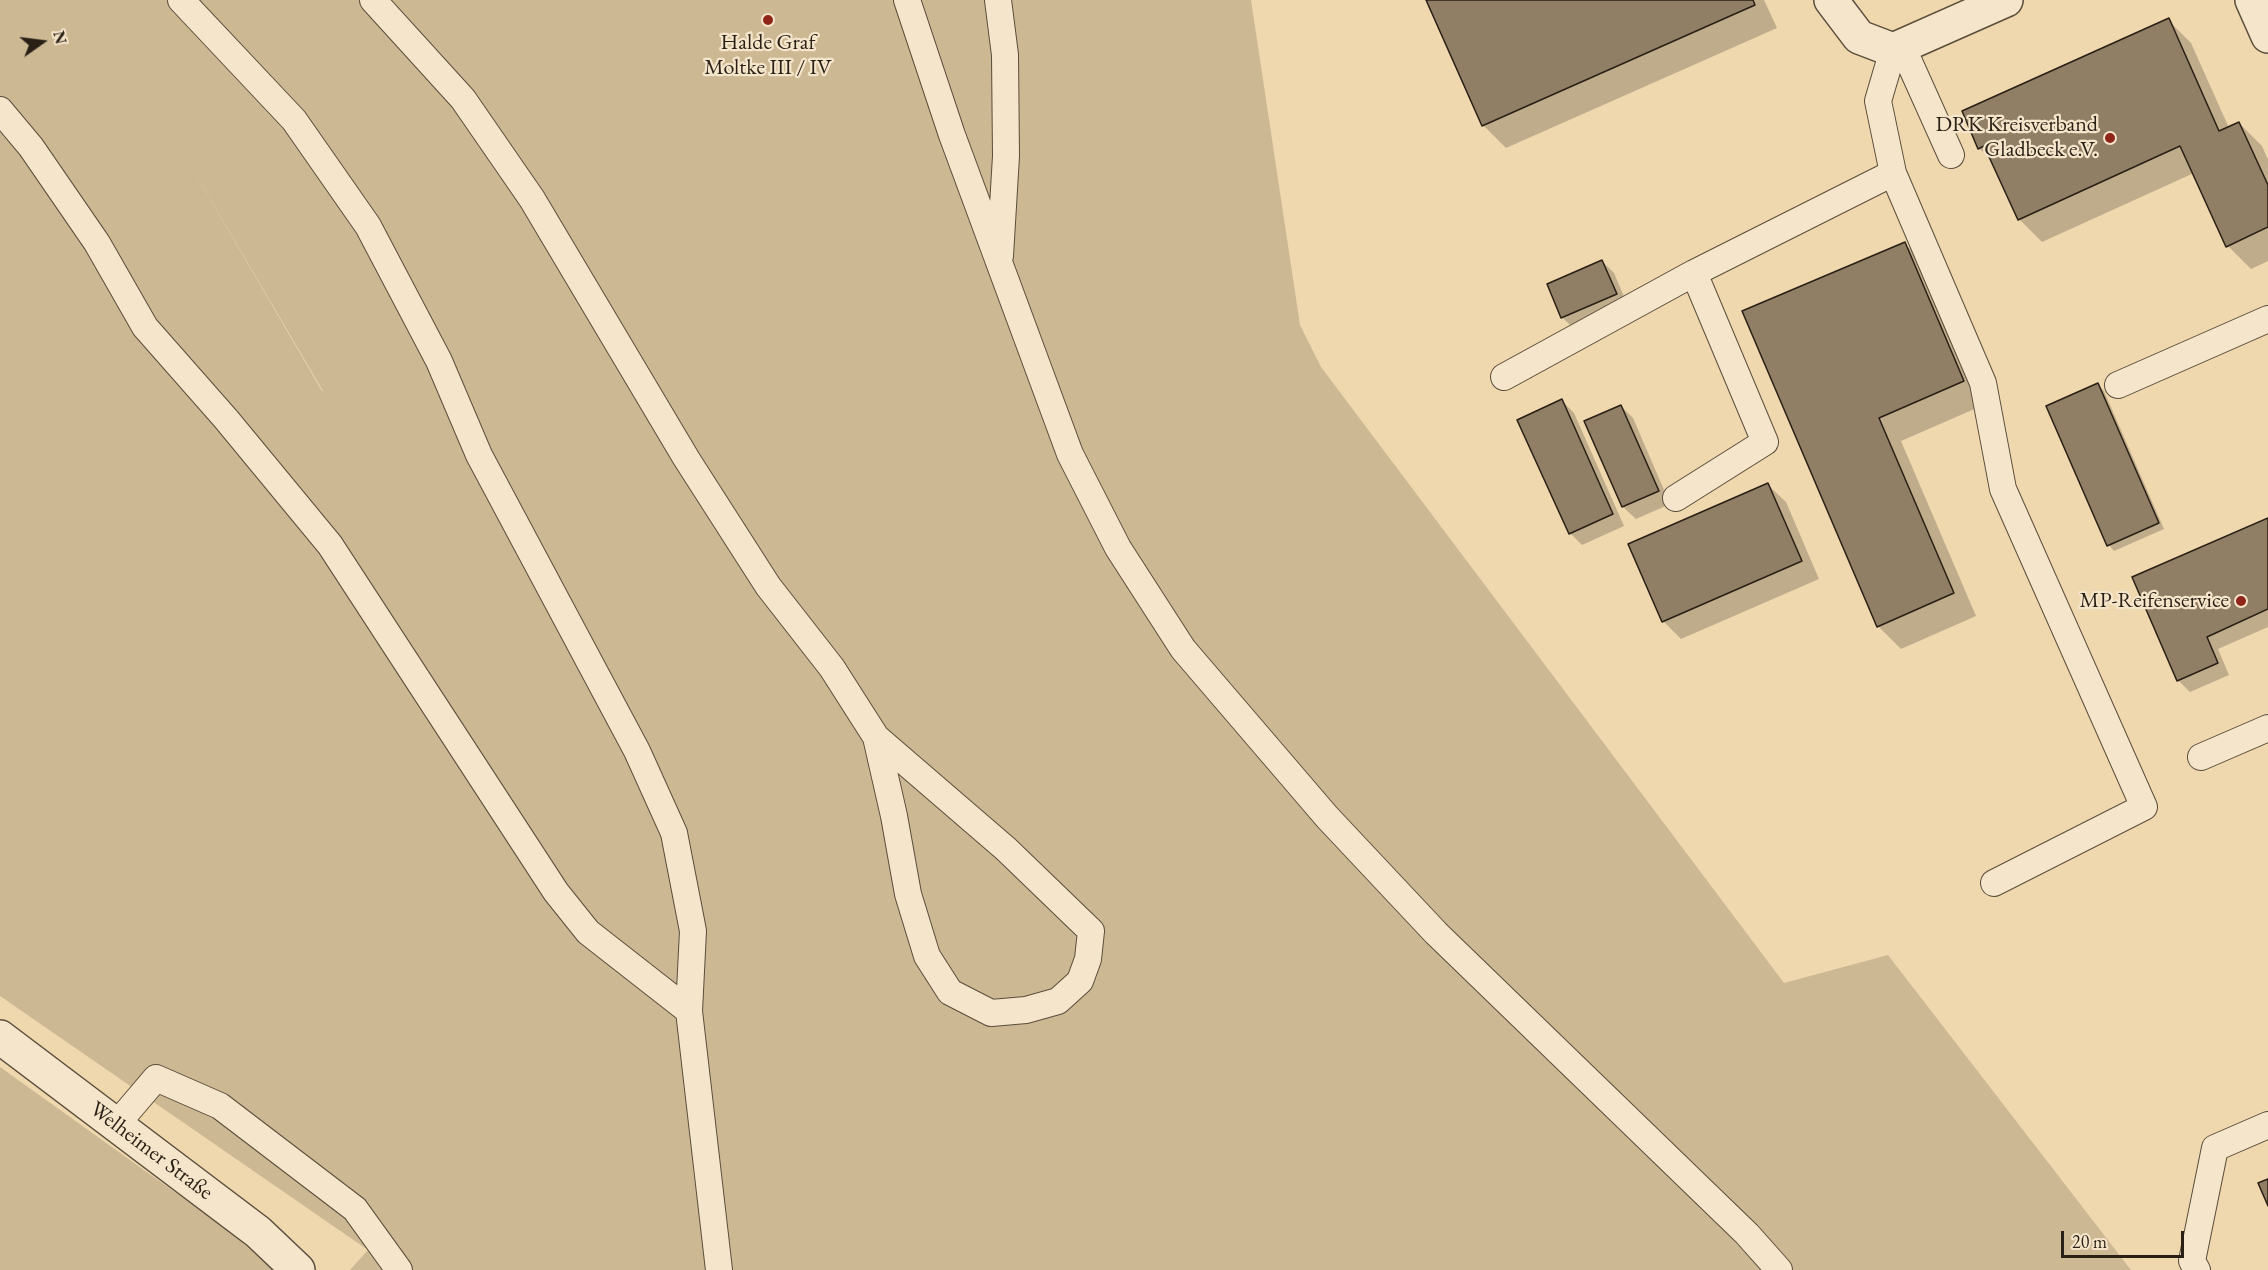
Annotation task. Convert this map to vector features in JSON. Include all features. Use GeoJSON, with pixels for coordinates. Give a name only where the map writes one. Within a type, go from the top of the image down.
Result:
{"type":"FeatureCollection","features":[{"type":"Feature","properties":{"kind":"street"},"geometry":{"type":"LineString","coordinates":[[1831,0],[1859,37],[1898,48],[2006,0]]}},
{"type":"Feature","properties":{"kind":"street"},"geometry":{"type":"LineString","coordinates":[[2252,0],[2268,36]]}},
{"type":"Feature","properties":{"kind":"street","name":"Welheimer Straße"},"geometry":{"type":"LineString","coordinates":[[0,1037],[258,1232],[298,1270]]}},
{"type":"Feature","properties":{"kind":"lane"},"geometry":{"type":"LineString","coordinates":[[182,0],[294,120],[368,226],[439,361],[479,455],[637,751],[674,833],[693,931],[689,1011],[719,1270]]}},
{"type":"Feature","properties":{"kind":"lane"},"geometry":{"type":"LineString","coordinates":[[374,0],[463,99],[525,190],[692,468],[768,586],[832,668],[876,737],[1006,849],[1091,931],[1088,959],[1080,981],[1058,1001],[1026,1010],[991,1013],[950,992],[927,956],[908,894],[894,816],[876,737]]}},
{"type":"Feature","properties":{"kind":"lane"},"geometry":{"type":"LineString","coordinates":[[907,0],[952,135],[1070,454],[1118,548],[1183,649],[1327,818],[1428,925],[1747,1234],[1779,1270]]}},
{"type":"Feature","properties":{"kind":"lane"},"geometry":{"type":"LineString","coordinates":[[998,0],[1005,55],[1006,156],[1000,265]]}},
{"type":"Feature","properties":{"kind":"lane"},"geometry":{"type":"LineString","coordinates":[[1898,48],[1951,155]]}},
{"type":"Feature","properties":{"kind":"lane"},"geometry":{"type":"LineString","coordinates":[[1898,48],[1878,101],[1893,173],[1983,383],[2003,489],[2144,807],[1994,883]]}},
{"type":"Feature","properties":{"kind":"lane"},"geometry":{"type":"LineString","coordinates":[[0,110],[31,147],[97,243],[145,327],[226,418],[330,545],[556,892],[588,932],[689,1011]]}},
{"type":"Feature","properties":{"kind":"lane"},"geometry":{"type":"LineString","coordinates":[[1504,377],[1694,273],[1893,173]]}},
{"type":"Feature","properties":{"kind":"lane"},"geometry":{"type":"LineString","coordinates":[[1676,498],[1765,442],[1694,273]]}},
{"type":"Feature","properties":{"kind":"lane"},"geometry":{"type":"LineString","coordinates":[[2118,385],[2268,319]]}},
{"type":"Feature","properties":{"kind":"lane"},"geometry":{"type":"LineString","coordinates":[[2201,757],[2268,728]]}},
{"type":"Feature","properties":{"kind":"lane"},"geometry":{"type":"LineString","coordinates":[[116,1125],[156,1078],[220,1106],[355,1209],[399,1270]]}},
{"type":"Feature","properties":{"kind":"lane"},"geometry":{"type":"LineString","coordinates":[[2197,1270],[2192,1261],[2215,1148],[2268,1125]]}},
{"type":"Feature","properties":{"kind":"shaded area"},"geometry":{"type":"Polygon","coordinates":[[[0,0],[1251,0],[1300,325],[1321,367],[1784,983],[1888,955],[2131,1270],[350,1270],[368,1250],[0,996],[0,0]],[[192,168],[322,391],[323,391],[192,168]]]}},
{"type":"Feature","properties":{"kind":"shaded area"},"geometry":{"type":"Polygon","coordinates":[[[0,1067],[232,1233],[272,1270],[0,1270],[0,1067]]]}},
{"type":"Feature","properties":{"kind":"building"},"geometry":{"type":"Polygon","coordinates":[[[1426,0],[1753,0],[1755,5],[1482,126],[1426,0]]]}},
{"type":"Feature","properties":{"kind":"building","name":"DRK Kreisverband Gladbeck e.V."},"geometry":{"type":"Polygon","coordinates":[[[2169,18],[2219,131],[2239,122],[2268,185],[2268,227],[2226,247],[2180,146],[2018,220],[1984,146],[1978,149],[1962,111],[2169,18]]]}},
{"type":"Feature","properties":{"kind":"building"},"geometry":{"type":"Polygon","coordinates":[[[1905,242],[1964,381],[1879,418],[1954,593],[1877,627],[1742,311],[1905,242]]]}},
{"type":"Feature","properties":{"kind":"building"},"geometry":{"type":"Polygon","coordinates":[[[1602,260],[1617,294],[1561,318],[1547,284],[1602,260]]]}},
{"type":"Feature","properties":{"kind":"building"},"geometry":{"type":"Polygon","coordinates":[[[2098,383],[2159,523],[2107,546],[2046,406],[2098,383]]]}},
{"type":"Feature","properties":{"kind":"building"},"geometry":{"type":"Polygon","coordinates":[[[1562,399],[1613,514],[1569,534],[1517,420],[1562,399]]]}},
{"type":"Feature","properties":{"kind":"building"},"geometry":{"type":"Polygon","coordinates":[[[1621,405],[1659,491],[1622,507],[1584,421],[1621,405]]]}},
{"type":"Feature","properties":{"kind":"building"},"geometry":{"type":"Polygon","coordinates":[[[1768,483],[1802,561],[1662,622],[1628,544],[1768,483]]]}},
{"type":"Feature","properties":{"kind":"building"},"geometry":{"type":"Polygon","coordinates":[[[2268,518],[2268,609],[2207,637],[2218,663],[2177,681],[2132,577],[2268,518]]]}},
{"type":"Feature","properties":{"kind":"building"},"geometry":{"type":"Polygon","coordinates":[[[2268,1179],[2268,1206],[2258,1183],[2268,1179]]]}},
{"type":"Feature","properties":{"kind":"place","name":"Halde Graf Moltke III / IV"},"geometry":{"type":"Point","coordinates":[768,20]}},
{"type":"Feature","properties":{"kind":"place","name":"DRK Kreisverband Gladbeck e.V."},"geometry":{"type":"Point","coordinates":[2110,138]}},
{"type":"Feature","properties":{"kind":"place","name":"MP-Reifenservice"},"geometry":{"type":"Point","coordinates":[2241,601]}}]}
